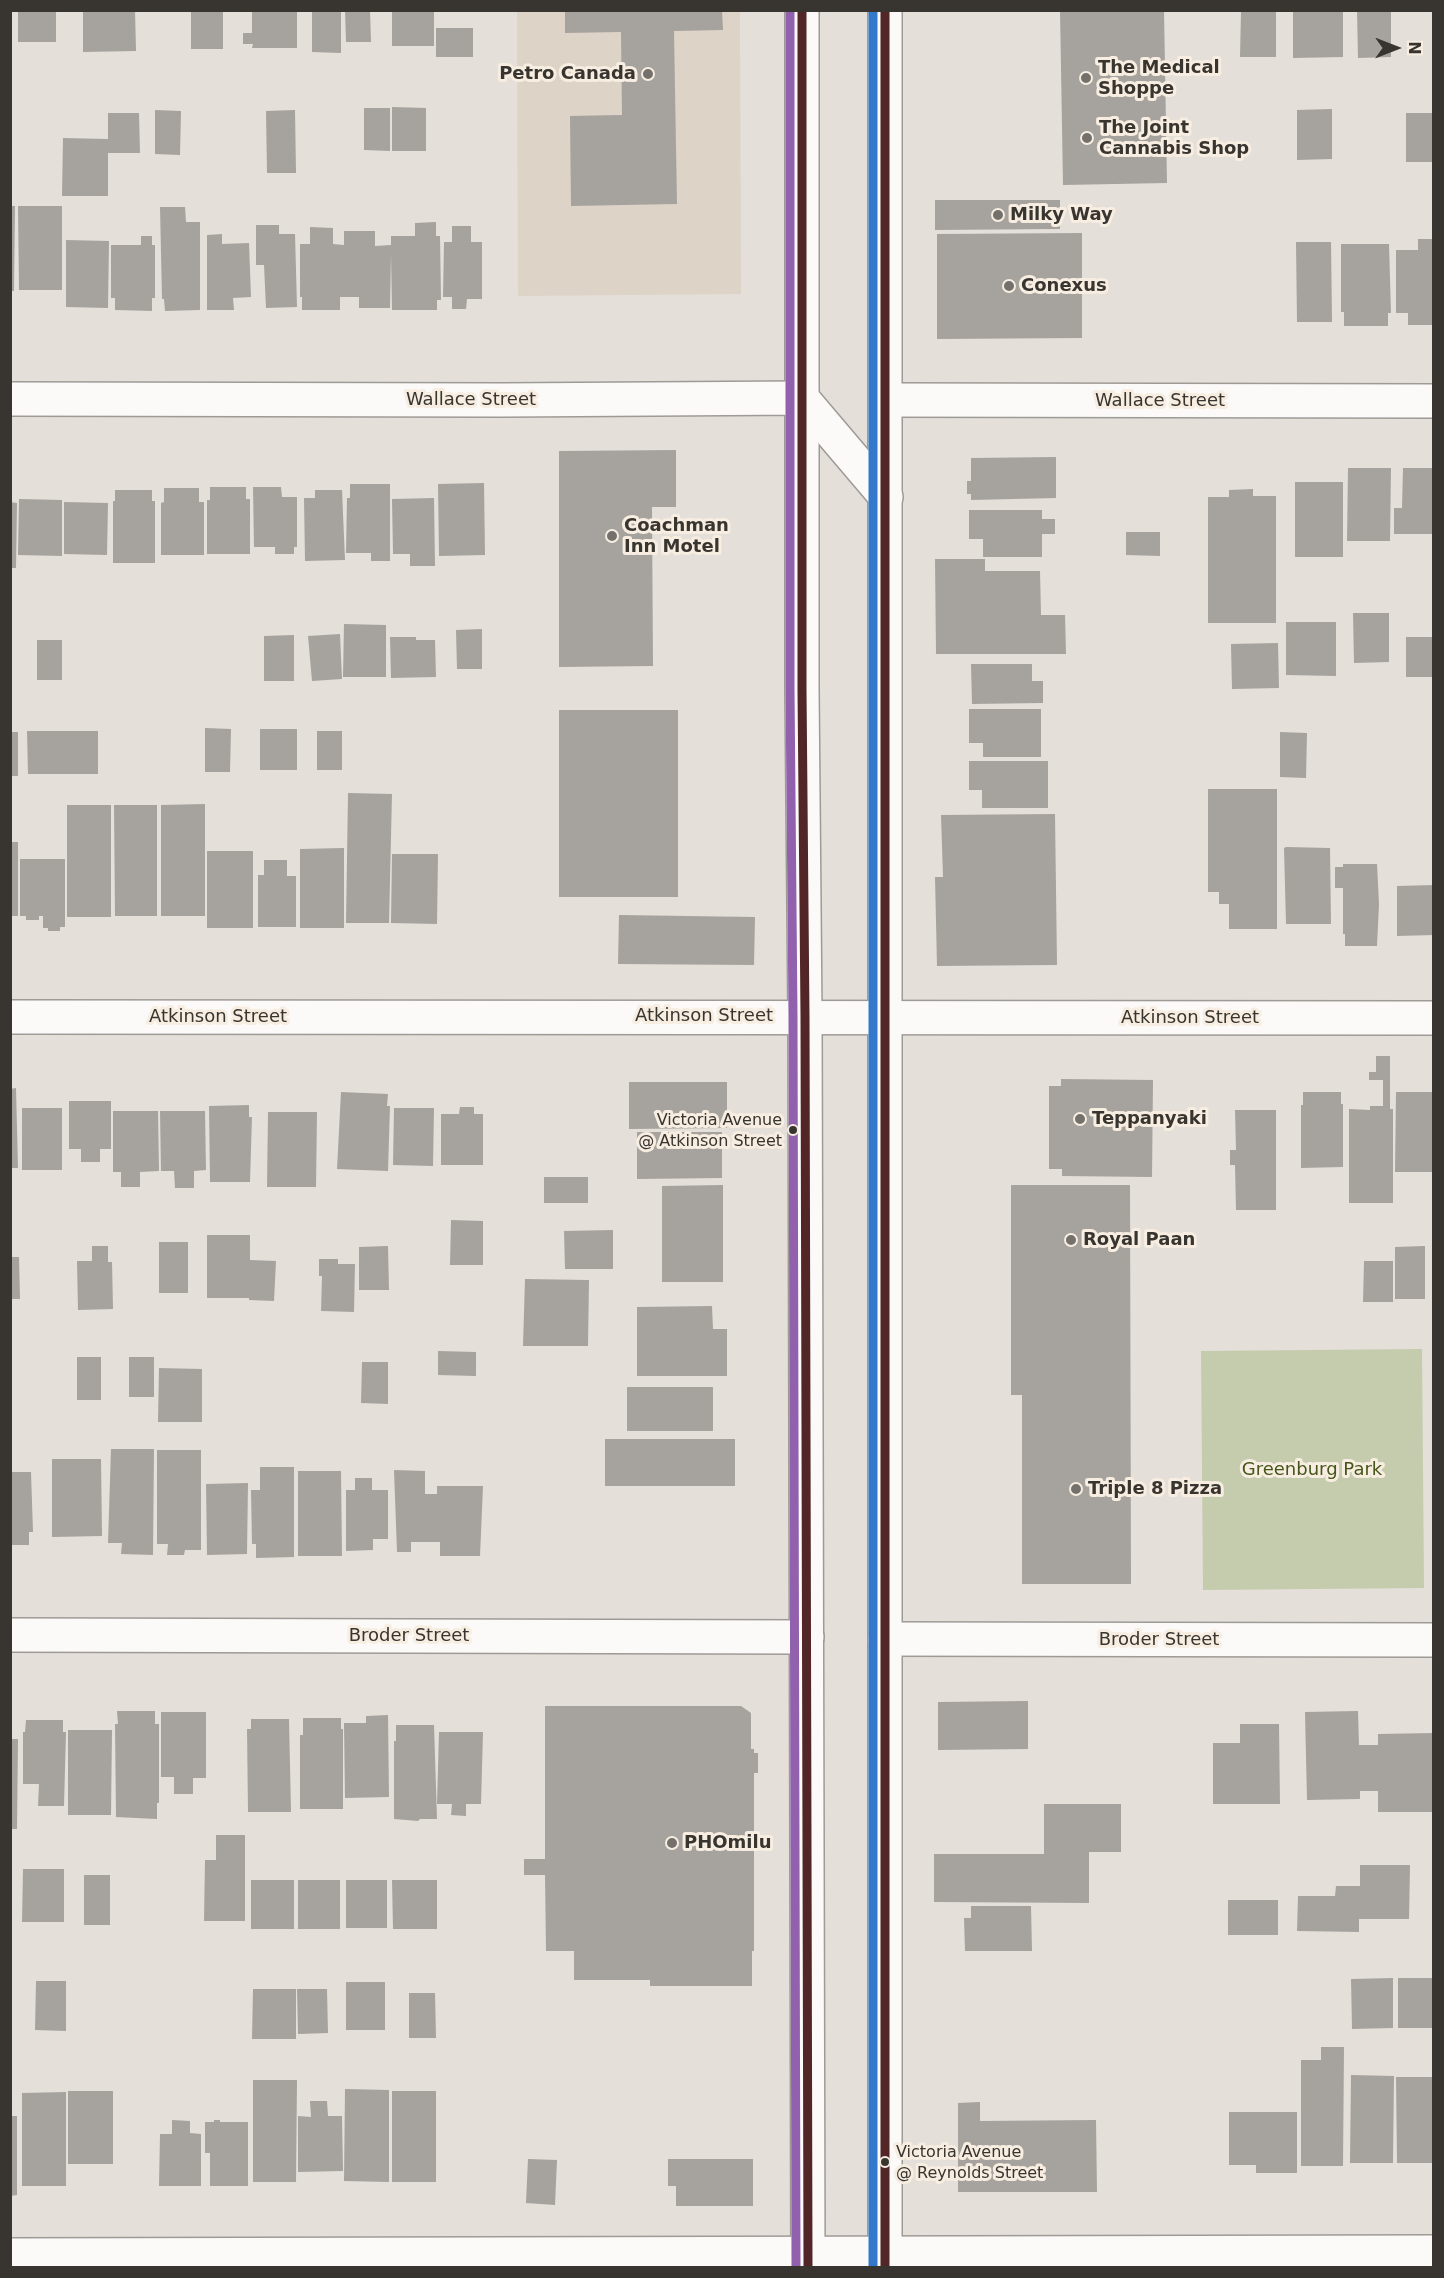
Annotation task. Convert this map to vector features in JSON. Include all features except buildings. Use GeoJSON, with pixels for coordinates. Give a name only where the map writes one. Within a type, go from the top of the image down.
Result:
{"type":"FeatureCollection","features":[{"type":"Feature","properties":{"kind":"street"},"geometry":{"type":"LineString","coordinates":[[802,10],[802,689],[808,2260]]}},
{"type":"Feature","properties":{"kind":"street"},"geometry":{"type":"LineString","coordinates":[[885,10],[885,2260]]}},
{"type":"Feature","properties":{"kind":"street"},"geometry":{"type":"LineString","coordinates":[[802,398],[886,497]]}},
{"type":"Feature","properties":{"kind":"street","name":"Wallace Street"},"geometry":{"type":"LineString","coordinates":[[10,399],[802,398]]}},
{"type":"Feature","properties":{"kind":"street","name":"Wallace Street"},"geometry":{"type":"LineString","coordinates":[[886,400],[1434,401]]}},
{"type":"Feature","properties":{"kind":"street","name":"Atkinson Street"},"geometry":{"type":"LineString","coordinates":[[10,1017],[1434,1018]]}},
{"type":"Feature","properties":{"kind":"street","name":"Broder Street"},"geometry":{"type":"LineString","coordinates":[[10,1635],[807,1637]]}},
{"type":"Feature","properties":{"kind":"street","name":"Broder Street"},"geometry":{"type":"LineString","coordinates":[[885,1639],[1434,1640]]}},
{"type":"Feature","properties":{"kind":"street"},"geometry":{"type":"LineString","coordinates":[[10,2255],[885,2260],[1434,2252]]}},
{"type":"Feature","properties":{"kind":"shaded area"},"geometry":{"type":"Polygon","coordinates":[[[517,11],[740,11],[741,294],[518,296],[517,11]]]}},
{"type":"Feature","properties":{"kind":"green space","name":"Greenburg Park"},"geometry":{"type":"Polygon","coordinates":[[[1422,1349],[1424,1588],[1203,1590],[1201,1351],[1422,1349]]]}},
{"type":"Feature","properties":{"kind":"transit line"},"geometry":{"type":"LineString","coordinates":[[790,10],[790,689],[796,2268]]}},
{"type":"Feature","properties":{"kind":"transit line"},"geometry":{"type":"LineString","coordinates":[[802,10],[802,689],[808,2268]]}},
{"type":"Feature","properties":{"kind":"transit line"},"geometry":{"type":"LineString","coordinates":[[873,10],[873,2268]]}},
{"type":"Feature","properties":{"kind":"transit line"},"geometry":{"type":"LineString","coordinates":[[885,10],[885,2268]]}},
{"type":"Feature","properties":{"kind":"place","name":"Petro Canada"},"geometry":{"type":"Point","coordinates":[648,74]}},
{"type":"Feature","properties":{"kind":"place","name":"The Medical Shoppe"},"geometry":{"type":"Point","coordinates":[1086,78]}},
{"type":"Feature","properties":{"kind":"place","name":"The Joint Cannabis Shop"},"geometry":{"type":"Point","coordinates":[1087,138]}},
{"type":"Feature","properties":{"kind":"place","name":"Milky Way"},"geometry":{"type":"Point","coordinates":[998,215]}},
{"type":"Feature","properties":{"kind":"place","name":"Conexus"},"geometry":{"type":"Point","coordinates":[1009,286]}},
{"type":"Feature","properties":{"kind":"place","name":"Coachman Inn Motel"},"geometry":{"type":"Point","coordinates":[612,536]}},
{"type":"Feature","properties":{"kind":"place","name":"Teppanyaki"},"geometry":{"type":"Point","coordinates":[1080,1119]}},
{"type":"Feature","properties":{"kind":"place","name":"Victoria Avenue @ Atkinson Street"},"geometry":{"type":"Point","coordinates":[793,1130]}},
{"type":"Feature","properties":{"kind":"place","name":"Royal Paan"},"geometry":{"type":"Point","coordinates":[1071,1240]}},
{"type":"Feature","properties":{"kind":"place","name":"Triple 8 Pizza"},"geometry":{"type":"Point","coordinates":[1076,1489]}},
{"type":"Feature","properties":{"kind":"place","name":"PHOmilu"},"geometry":{"type":"Point","coordinates":[672,1843]}},
{"type":"Feature","properties":{"kind":"place","name":"Victoria Avenue @ Reynolds Street"},"geometry":{"type":"Point","coordinates":[885,2162]}}]}
